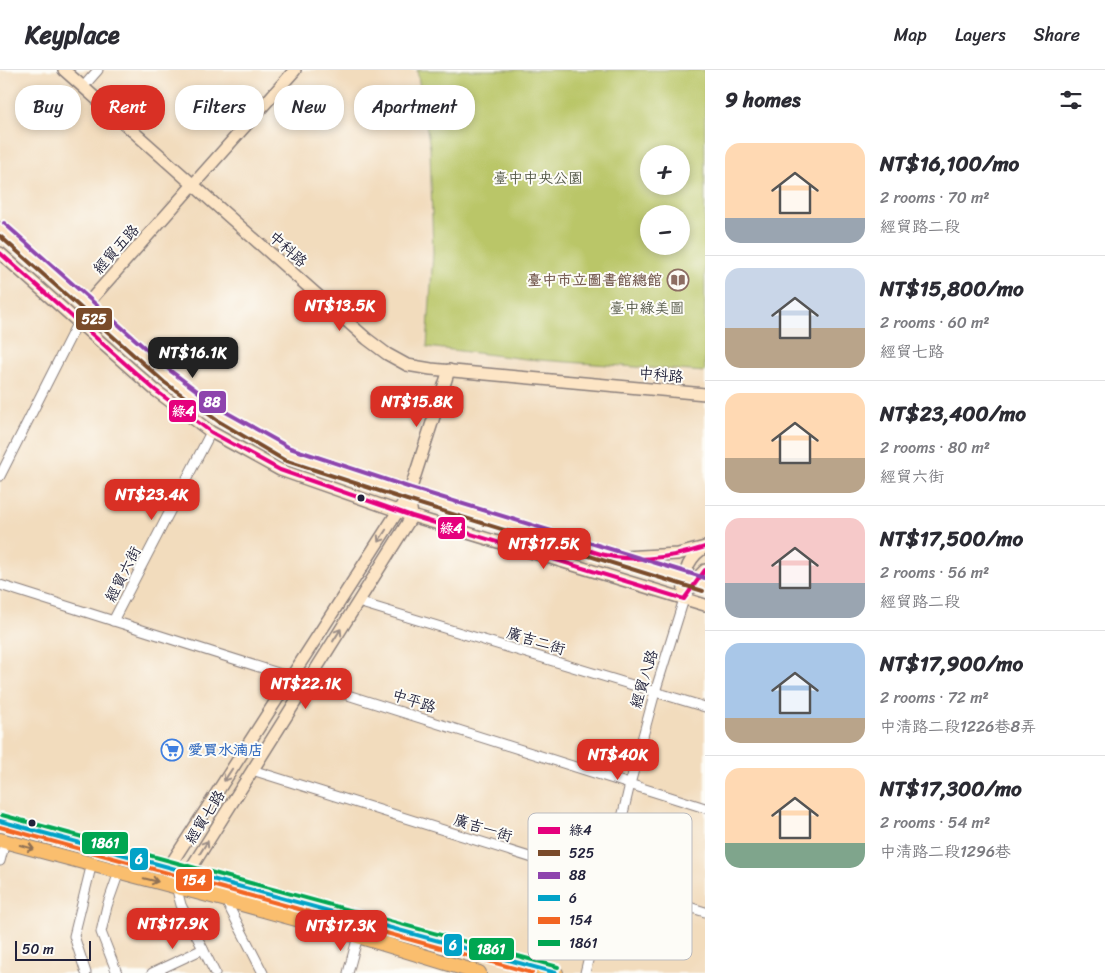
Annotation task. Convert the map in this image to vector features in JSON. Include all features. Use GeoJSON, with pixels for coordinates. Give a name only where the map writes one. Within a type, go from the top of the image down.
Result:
{"type":"FeatureCollection","features":[{"type":"Feature","properties":{"kind":"main road"},"geometry":{"type":"LineString","coordinates":[[0,821],[556,973]]}},
{"type":"Feature","properties":{"kind":"main road"},"geometry":{"type":"LineString","coordinates":[[3,841],[225,899],[358,936],[479,973]]}},
{"type":"Feature","properties":{"kind":"street","name":"中科路"},"geometry":{"type":"LineString","coordinates":[[64,70],[367,339],[387,354],[407,365],[705,394]]}},
{"type":"Feature","properties":{"kind":"street"},"geometry":{"type":"LineString","coordinates":[[83,87],[98,70]]}},
{"type":"Feature","properties":{"kind":"street","name":"經貿五路"},"geometry":{"type":"LineString","coordinates":[[0,476],[3,460],[16,446],[87,304],[294,70]]}},
{"type":"Feature","properties":{"kind":"street"},"geometry":{"type":"LineString","coordinates":[[0,228],[168,377],[221,416],[287,454],[609,557],[701,584]]}},
{"type":"Feature","properties":{"kind":"street"},"geometry":{"type":"LineString","coordinates":[[0,252],[155,390],[212,432],[280,470],[412,516],[705,605]]}},
{"type":"Feature","properties":{"kind":"street","name":"經貿七路"},"geometry":{"type":"LineString","coordinates":[[169,867],[409,494],[449,370]]}},
{"type":"Feature","properties":{"kind":"street","name":"經貿六街"},"geometry":{"type":"LineString","coordinates":[[113,621],[212,432]]}},
{"type":"Feature","properties":{"kind":"street","name":"經貿七路"},"geometry":{"type":"LineString","coordinates":[[176,886],[188,873],[412,516],[409,494]]}},
{"type":"Feature","properties":{"kind":"street"},"geometry":{"type":"LineString","coordinates":[[609,557],[665,556],[705,547]]}},
{"type":"Feature","properties":{"kind":"street"},"geometry":{"type":"LineString","coordinates":[[683,579],[692,559],[705,547]]}},
{"type":"Feature","properties":{"kind":"street","name":"經貿八路"},"geometry":{"type":"LineString","coordinates":[[684,599],[701,584],[700,575],[705,570]]}},
{"type":"Feature","properties":{"kind":"street","name":"經貿八路"},"geometry":{"type":"LineString","coordinates":[[623,813],[655,692],[684,599],[683,579]]}},
{"type":"Feature","properties":{"kind":"street","name":"中平路"},"geometry":{"type":"LineString","coordinates":[[0,585],[705,808]]}},
{"type":"Feature","properties":{"kind":"street","name":"廣吉二街"},"geometry":{"type":"LineString","coordinates":[[358,602],[705,707]]}},
{"type":"Feature","properties":{"kind":"street","name":"廣吉一街"},"geometry":{"type":"LineString","coordinates":[[252,770],[528,856]]}},
{"type":"Feature","properties":{"kind":"street"},"geometry":{"type":"LineString","coordinates":[[0,862],[3,841]]}},
{"type":"Feature","properties":{"kind":"street"},"geometry":{"type":"LineString","coordinates":[[86,973],[74,936],[92,863]]}},
{"type":"Feature","properties":{"kind":"street"},"geometry":{"type":"LineString","coordinates":[[169,867],[182,905],[215,973]]}},
{"type":"Feature","properties":{"kind":"street"},"geometry":{"type":"LineString","coordinates":[[117,973],[101,932],[107,906],[119,872]]}},
{"type":"Feature","properties":{"kind":"street"},"geometry":{"type":"LineString","coordinates":[[223,881],[225,899],[263,973]]}},
{"type":"Feature","properties":{"kind":"street","name":"廣吉一街"},"geometry":{"type":"LineString","coordinates":[[692,908],[705,912]]}},
{"type":"Feature","properties":{"kind":"street"},"geometry":{"type":"LineString","coordinates":[[348,973],[358,936]]}},
{"type":"Feature","properties":{"kind":"street"},"geometry":{"type":"LineString","coordinates":[[152,973],[203,949]]}},
{"type":"Feature","properties":{"kind":"street","name":"經貿八路"},"geometry":{"type":"LineString","coordinates":[[585,973],[588,960]]}},
{"type":"Feature","properties":{"kind":"green space","name":"臺中中央公園"},"geometry":{"type":"Polygon","coordinates":[[[417,70],[705,70],[705,372],[526,359],[427,347],[433,253],[430,148],[427,130],[475,130],[475,85],[420,85],[417,70]]]}},
{"type":"Feature","properties":{"kind":"transit line","name":"88"},"geometry":{"type":"LineString","coordinates":[[4,223],[172,372],[224,411],[290,448],[411,488],[705,578]]}},
{"type":"Feature","properties":{"kind":"transit line","name":"525"},"geometry":{"type":"LineString","coordinates":[[0,236],[164,382],[218,421],[284,460],[703,591]]}},
{"type":"Feature","properties":{"kind":"transit line","name":"綠4"},"geometry":{"type":"LineString","coordinates":[[0,253],[155,390],[211,432],[280,470],[412,516],[684,599],[705,570]]}},
{"type":"Feature","properties":{"kind":"transit line","name":"綠4"},"geometry":{"type":"LineString","coordinates":[[591,551],[619,558],[633,559],[677,555],[705,547]]}},
{"type":"Feature","properties":{"kind":"transit line","name":"1861"},"geometry":{"type":"LineString","coordinates":[[2,815],[528,959]]}},
{"type":"Feature","properties":{"kind":"transit line","name":"6"},"geometry":{"type":"LineString","coordinates":[[0,821],[556,973]]}},
{"type":"Feature","properties":{"kind":"transit line","name":"154"},"geometry":{"type":"LineString","coordinates":[[0,827],[532,973]]}},
{"type":"Feature","properties":{"kind":"transit line","name":"1861"},"geometry":{"type":"LineString","coordinates":[[532,960],[558,967]]}},
{"type":"Feature","properties":{"kind":"place","name":"臺中市立圖書館總館"},"geometry":{"type":"Point","coordinates":[678,280]}},
{"type":"Feature","properties":{"kind":"place","name":"愛買水湳店"},"geometry":{"type":"Point","coordinates":[172,750]}},
{"type":"Feature","properties":{"kind":"park label","name":"臺中綠美圖"},"geometry":{"type":"Point","coordinates":[647,308]}}]}
